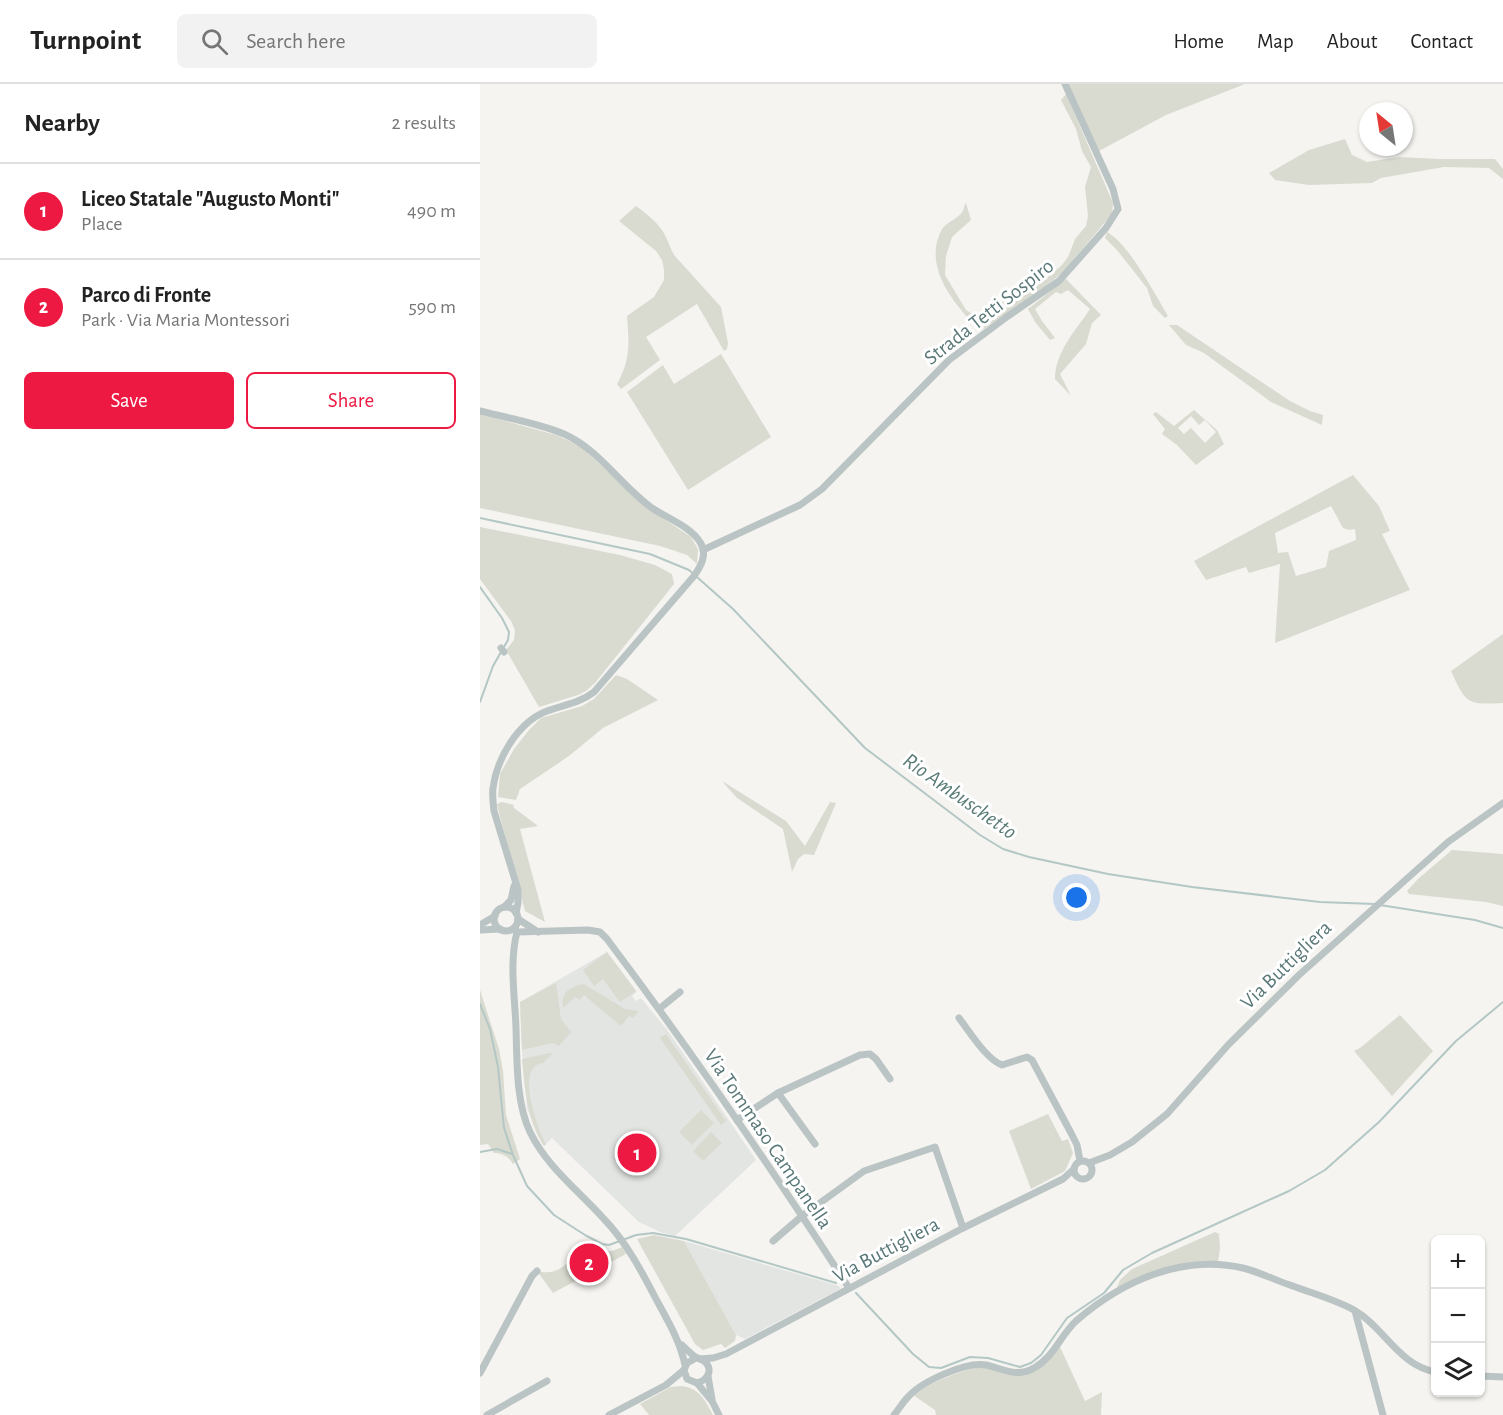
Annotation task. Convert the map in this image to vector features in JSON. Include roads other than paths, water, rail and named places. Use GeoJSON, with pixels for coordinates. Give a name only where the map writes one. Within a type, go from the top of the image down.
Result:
{"type":"FeatureCollection","features":[{"type":"Feature","properties":{"kind":"street","name":"Strada Tetti Sospiro"},"geometry":{"type":"LineString","coordinates":[[703,550],[800,505],[822,489],[950,360],[1059,281],[1106,228],[1119,209],[1113,189],[1065,84]]}},
{"type":"Feature","properties":{"kind":"street"},"geometry":{"type":"LineString","coordinates":[[480,411],[564,434],[586,446],[650,506],[694,535],[701,543],[703,550],[700,568],[594,692],[581,700],[538,715],[516,735],[508,746],[492,789],[518,903],[517,916],[509,930],[513,954],[519,1080],[529,1130],[541,1152],[558,1174],[603,1218],[625,1245],[680,1343],[685,1376],[712,1401]]}},
{"type":"Feature","properties":{"kind":"street","name":"Via Buttigliera"},"geometry":{"type":"LineString","coordinates":[[698,1359],[726,1354],[963,1228],[1063,1179],[1076,1173],[1087,1178],[1091,1166],[1132,1142],[1167,1114],[1228,1044],[1342,934],[1448,842],[1503,803]]}},
{"type":"Feature","properties":{"kind":"street"},"geometry":{"type":"LineString","coordinates":[[480,928],[511,900],[514,880]]}},
{"type":"Feature","properties":{"kind":"street"},"geometry":{"type":"LineString","coordinates":[[502,908],[510,908],[538,932]]}},
{"type":"Feature","properties":{"kind":"street"},"geometry":{"type":"LineString","coordinates":[[495,915],[495,923],[509,930]]}},
{"type":"Feature","properties":{"kind":"street","name":"Via Tommaso Campanella"},"geometry":{"type":"LineString","coordinates":[[480,928],[538,932],[588,930],[600,932],[659,1009],[737,1120],[849,1288]]}},
{"type":"Feature","properties":{"kind":"street"},"geometry":{"type":"LineString","coordinates":[[659,1009],[680,992]]}},
{"type":"Feature","properties":{"kind":"street"},"geometry":{"type":"LineString","coordinates":[[959,1018],[998,1064],[1002,1065],[1027,1057],[1032,1060],[1077,1145],[1080,1161],[1076,1173]]}},
{"type":"Feature","properties":{"kind":"street"},"geometry":{"type":"LineString","coordinates":[[737,1120],[778,1093],[860,1055],[870,1054],[890,1079]]}},
{"type":"Feature","properties":{"kind":"street"},"geometry":{"type":"LineString","coordinates":[[778,1093],[815,1144]]}},
{"type":"Feature","properties":{"kind":"street"},"geometry":{"type":"LineString","coordinates":[[773,1241],[802,1216],[864,1171],[935,1148],[963,1228]]}},
{"type":"Feature","properties":{"kind":"street"},"geometry":{"type":"LineString","coordinates":[[1080,1161],[1085,1161],[1091,1166]]}},
{"type":"Feature","properties":{"kind":"street"},"geometry":{"type":"LineString","coordinates":[[894,1415],[917,1388],[958,1369],[984,1365],[1022,1373],[1033,1369],[1044,1361],[1075,1322],[1130,1285],[1150,1274],[1194,1264],[1244,1268],[1335,1301],[1355,1311],[1407,1360],[1431,1371]]}},
{"type":"Feature","properties":{"kind":"street"},"geometry":{"type":"LineString","coordinates":[[480,1373],[532,1276],[537,1271]]}},
{"type":"Feature","properties":{"kind":"street"},"geometry":{"type":"LineString","coordinates":[[1355,1311],[1383,1415]]}},
{"type":"Feature","properties":{"kind":"street"},"geometry":{"type":"LineString","coordinates":[[680,1343],[707,1364],[712,1401],[719,1415]]}},
{"type":"Feature","properties":{"kind":"street","name":"Via Buttigliera"},"geometry":{"type":"LineString","coordinates":[[708,1374],[726,1354]]}},
{"type":"Feature","properties":{"kind":"street"},"geometry":{"type":"LineString","coordinates":[[609,1415],[666,1385],[685,1368],[690,1360],[698,1359]]}},
{"type":"Feature","properties":{"kind":"street"},"geometry":{"type":"LineString","coordinates":[[666,1385],[703,1381],[708,1374]]}},
{"type":"Feature","properties":{"kind":"street"},"geometry":{"type":"LineString","coordinates":[[1485,1376],[1503,1377]]}},
{"type":"Feature","properties":{"kind":"street"},"geometry":{"type":"LineString","coordinates":[[487,1415],[547,1381]]}},
{"type":"Feature","properties":{"kind":"waterway","name":"Rio Ambuschetto"},"geometry":{"type":"LineString","coordinates":[[480,518],[650,554],[689,570],[733,609],[865,748],[980,835],[1003,849],[1108,874],[1192,887],[1320,902],[1374,904]]}},
{"type":"Feature","properties":{"kind":"waterway"},"geometry":{"type":"LineString","coordinates":[[480,587],[509,632],[508,640],[493,666],[480,702]]}},
{"type":"Feature","properties":{"kind":"waterway","name":"Rio Ambuschetto"},"geometry":{"type":"LineString","coordinates":[[1380,905],[1475,920],[1503,928]]}},
{"type":"Feature","properties":{"kind":"waterway"},"geometry":{"type":"LineString","coordinates":[[856,1293],[913,1354],[929,1367],[941,1368],[970,1357],[988,1358],[1020,1367],[1031,1363],[1041,1355],[1067,1318],[1104,1293],[1123,1270],[1152,1253],[1289,1191],[1325,1170],[1379,1122],[1456,1041],[1503,1002]]}},
{"type":"Feature","properties":{"kind":"waterway"},"geometry":{"type":"LineString","coordinates":[[480,1004],[490,1029],[498,1067],[504,1128],[513,1155],[527,1186],[554,1215],[602,1244],[609,1245],[636,1235],[653,1233],[686,1239],[836,1283]]}},
{"type":"Feature","properties":{"kind":"waterway"},"geometry":{"type":"LineString","coordinates":[[480,1152],[497,1149],[512,1154]]}},
{"type":"Feature","properties":{"kind":"place","name":"Liceo Statale \"Augusto Monti\""},"geometry":{"type":"Point","coordinates":[637,1153]}},
{"type":"Feature","properties":{"kind":"place","name":"Parco di Fronte"},"geometry":{"type":"Point","coordinates":[589,1263]}}]}
